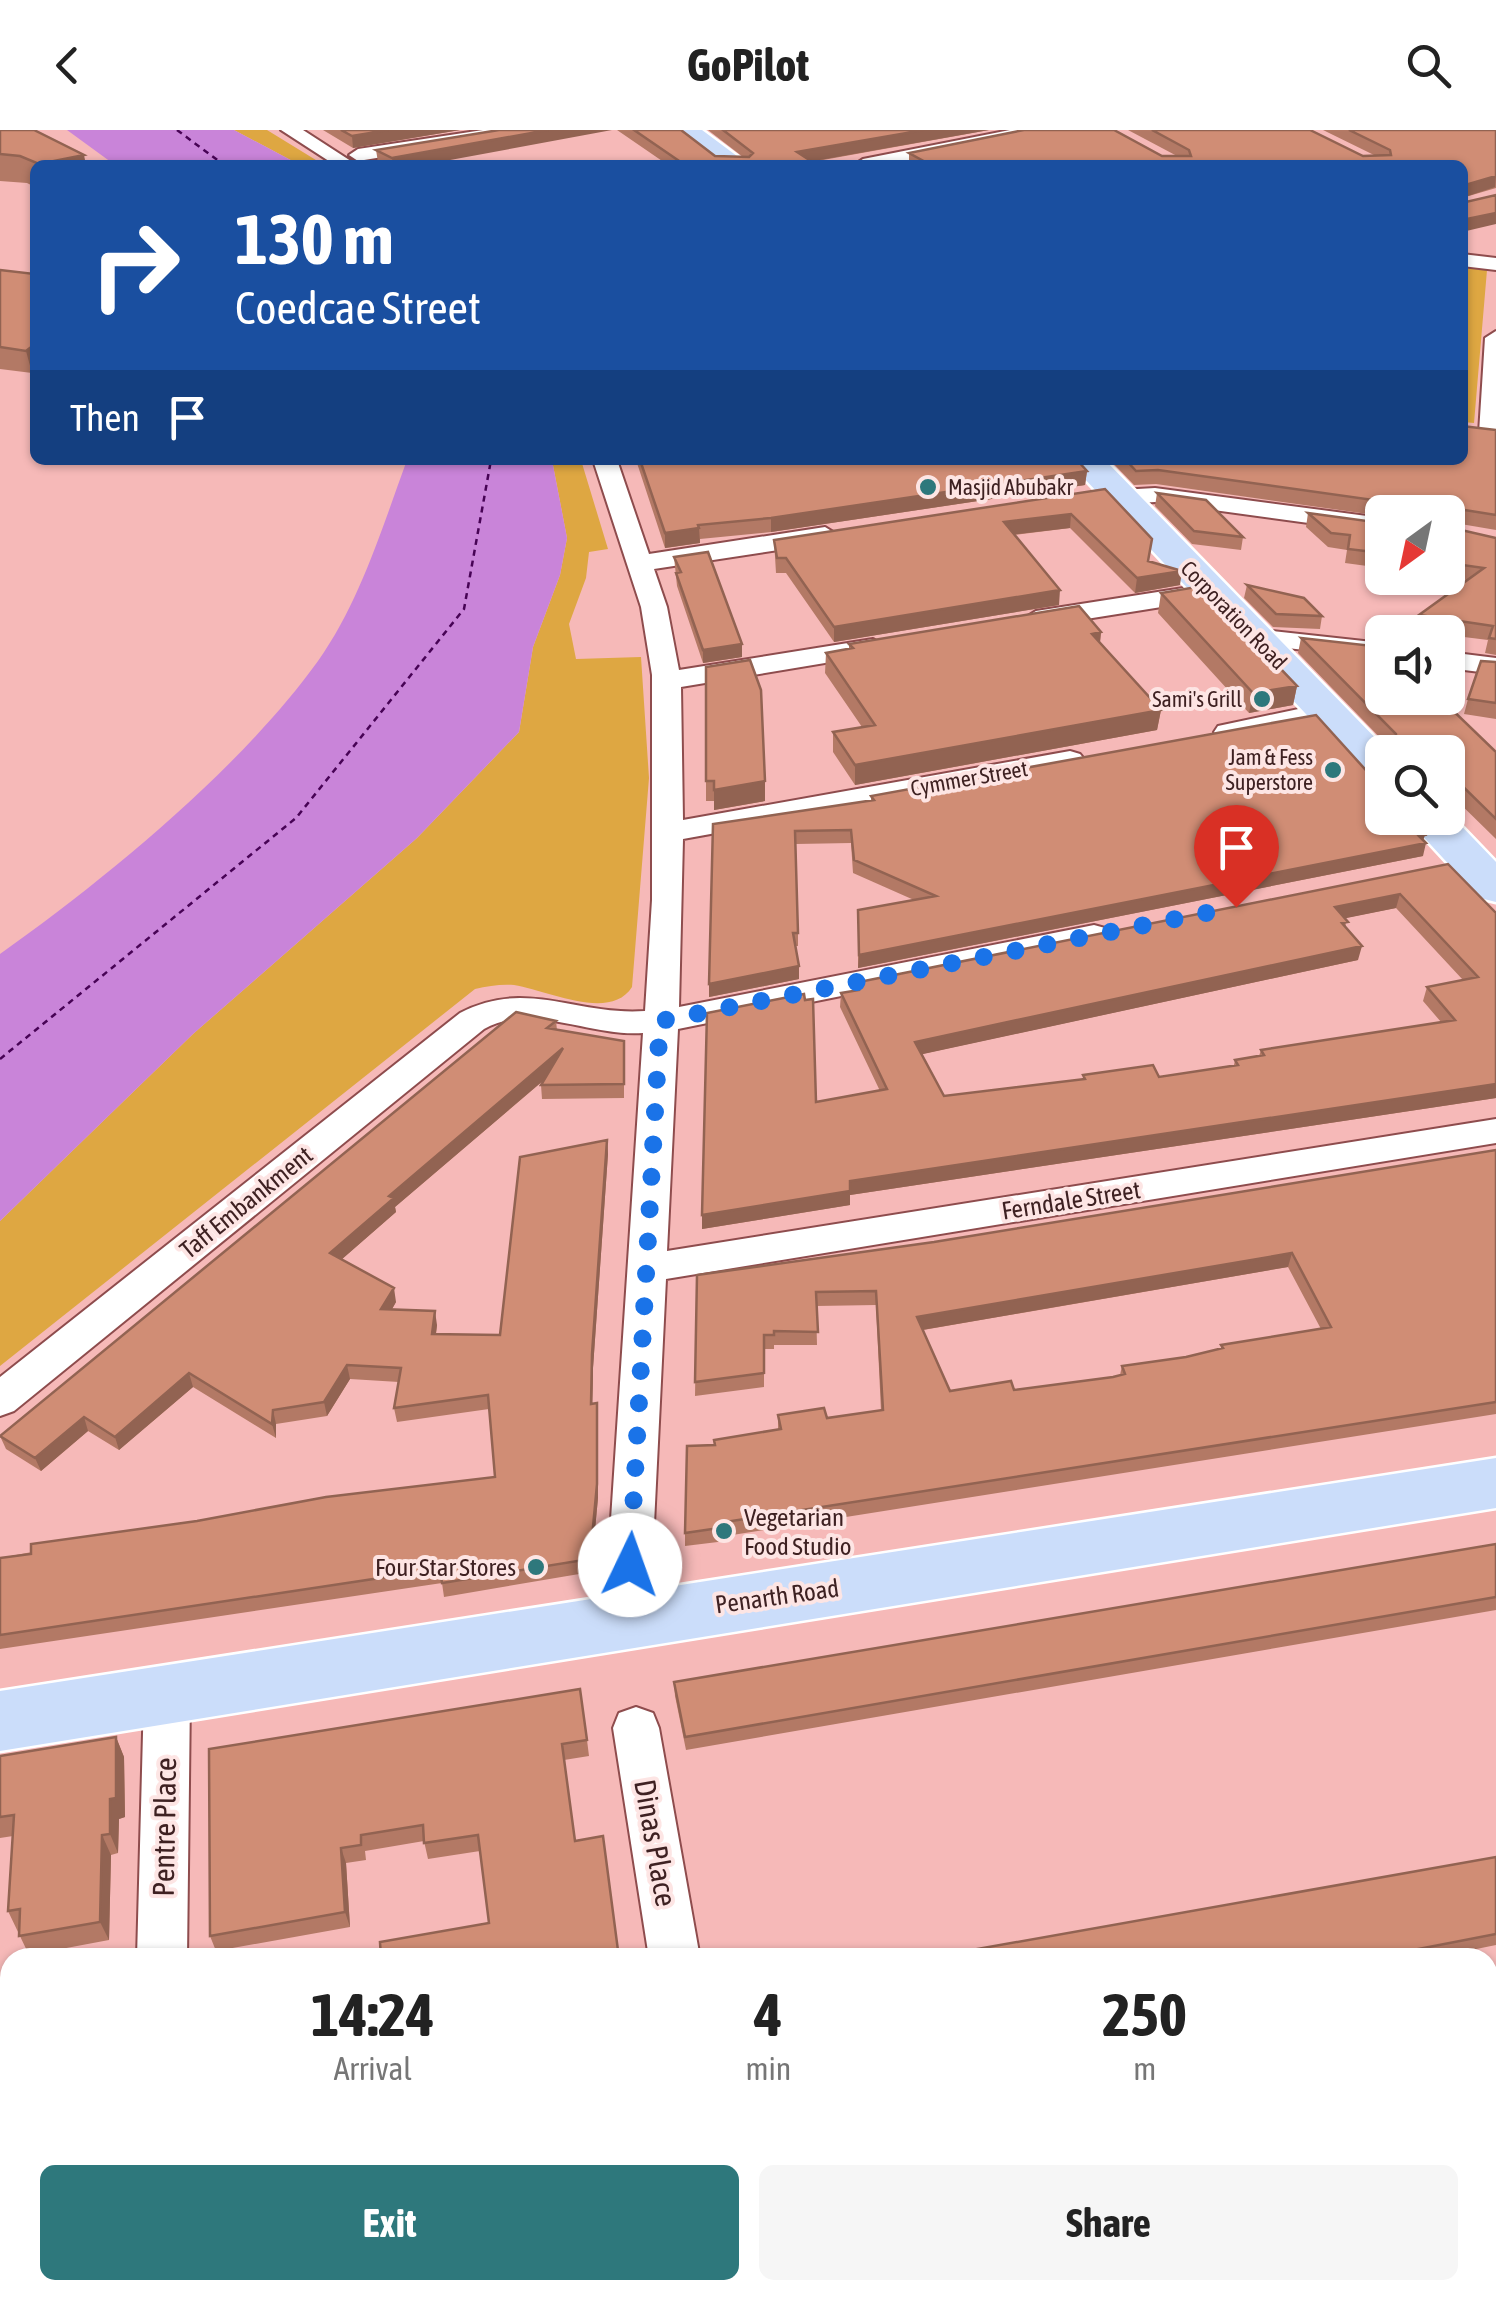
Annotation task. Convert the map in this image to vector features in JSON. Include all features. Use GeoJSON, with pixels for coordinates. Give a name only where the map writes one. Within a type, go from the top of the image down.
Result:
{"type":"FeatureCollection","features":[{"type":"Feature","properties":{"kind":"main road"},"geometry":{"type":"LineString","coordinates":[[685,130],[728,160]]}},
{"type":"Feature","properties":{"kind":"main road","name":"Corporation Road"},"geometry":{"type":"LineString","coordinates":[[1100,486],[1211,592],[1365,752]]}},
{"type":"Feature","properties":{"kind":"main road"},"geometry":{"type":"LineString","coordinates":[[1444,835],[1473,867]]}},
{"type":"Feature","properties":{"kind":"main road","name":"Penarth Road"},"geometry":{"type":"LineString","coordinates":[[0,1721],[1496,1484]]}},
{"type":"Feature","properties":{"kind":"street"},"geometry":{"type":"LineString","coordinates":[[290,130],[348,159],[518,130]]}},
{"type":"Feature","properties":{"kind":"street"},"geometry":{"type":"LineString","coordinates":[[348,159],[486,130]]}},
{"type":"Feature","properties":{"kind":"street"},"geometry":{"type":"LineString","coordinates":[[912,130],[964,160]]}},
{"type":"Feature","properties":{"kind":"street"},"geometry":{"type":"LineString","coordinates":[[889,160],[1037,130]]}},
{"type":"Feature","properties":{"kind":"street"},"geometry":{"type":"LineString","coordinates":[[1468,261],[1496,264]]}},
{"type":"Feature","properties":{"kind":"street"},"geometry":{"type":"LineString","coordinates":[[1468,431],[1493,433],[1496,341]]}},
{"type":"Feature","properties":{"kind":"street"},"geometry":{"type":"LineString","coordinates":[[606,465],[654,607],[666,681],[670,832],[630,1565],[635,1618]]}},
{"type":"Feature","properties":{"kind":"street"},"geometry":{"type":"LineString","coordinates":[[1100,486],[1365,524]]}},
{"type":"Feature","properties":{"kind":"street"},"geometry":{"type":"LineString","coordinates":[[640,564],[859,530]]}},
{"type":"Feature","properties":{"kind":"street"},"geometry":{"type":"LineString","coordinates":[[1002,625],[1211,592]]}},
{"type":"Feature","properties":{"kind":"street"},"geometry":{"type":"LineString","coordinates":[[1254,637],[1365,649]]}},
{"type":"Feature","properties":{"kind":"street"},"geometry":{"type":"LineString","coordinates":[[666,681],[891,644]]}},
{"type":"Feature","properties":{"kind":"street"},"geometry":{"type":"LineString","coordinates":[[1465,662],[1496,666]]}},
{"type":"Feature","properties":{"kind":"street"},"geometry":{"type":"LineString","coordinates":[[1214,734],[1327,712]]}},
{"type":"Feature","properties":{"kind":"street","name":"Cymmer Street"},"geometry":{"type":"LineString","coordinates":[[670,832],[1108,753]]}},
{"type":"Feature","properties":{"kind":"street"},"geometry":{"type":"LineString","coordinates":[[660,1021],[1119,930]]}},
{"type":"Feature","properties":{"kind":"street","name":"Taff Embankment"},"geometry":{"type":"LineString","coordinates":[[0,1400],[472,1021],[495,1007],[520,1004],[612,1023],[660,1021]]}},
{"type":"Feature","properties":{"kind":"street","name":"Ferndale Street"},"geometry":{"type":"LineString","coordinates":[[646,1268],[1496,1131]]}},
{"type":"Feature","properties":{"kind":"street","name":"Pentre Place"},"geometry":{"type":"LineString","coordinates":[[162,1948],[167,1696]]}},
{"type":"Feature","properties":{"kind":"street","name":"Dinas Place"},"geometry":{"type":"LineString","coordinates":[[636,1728],[673,1948]]}},
{"type":"Feature","properties":{"kind":"shaded area"},"geometry":{"type":"Polygon","coordinates":[[[67,130],[234,130],[291,160],[108,160],[67,130]]]}},
{"type":"Feature","properties":{"kind":"shaded area"},"geometry":{"type":"Polygon","coordinates":[[[234,130],[267,130],[316,160],[291,160],[234,130]]]}},
{"type":"Feature","properties":{"kind":"shaded area"},"geometry":{"type":"Polygon","coordinates":[[[1468,268],[1487,270],[1474,423],[1468,422],[1468,268]]]}},
{"type":"Feature","properties":{"kind":"shaded area"},"geometry":{"type":"Polygon","coordinates":[[[405,465],[553,465],[567,538],[560,575],[533,647],[519,732],[417,838],[193,1034],[0,1221],[0,954],[127,856],[251,741],[318,661],[369,564],[405,465]]]}},
{"type":"Feature","properties":{"kind":"shaded area"},"geometry":{"type":"Polygon","coordinates":[[[553,465],[583,465],[608,549],[589,552],[586,578],[569,624],[576,659],[641,657],[649,778],[632,987],[622,997],[594,1003],[514,985],[475,989],[0,1366],[0,1221],[193,1034],[417,838],[519,732],[533,647],[560,575],[567,538],[553,465]]]}},
{"type":"Feature","properties":{"kind":"building"},"geometry":{"type":"Polygon","coordinates":[[[0,130],[34,130],[84,155],[30,160],[0,154],[0,130]]]}},
{"type":"Feature","properties":{"kind":"building"},"geometry":{"type":"Polygon","coordinates":[[[341,130],[388,130],[352,136],[341,130]]]}},
{"type":"Feature","properties":{"kind":"building"},"geometry":{"type":"Polygon","coordinates":[[[499,130],[548,130],[392,158],[376,150],[499,130]]]}},
{"type":"Feature","properties":{"kind":"building"},"geometry":{"type":"Polygon","coordinates":[[[634,130],[681,130],[715,156],[749,157],[753,153],[723,130],[924,130],[797,152],[809,160],[678,160],[634,130]]]}},
{"type":"Feature","properties":{"kind":"building"},"geometry":{"type":"Polygon","coordinates":[[[1024,130],[1114,130],[1162,156],[1191,156],[1189,150],[1152,130],[1310,130],[1363,156],[1391,155],[1390,150],[1349,130],[1496,130],[1496,176],[1468,184],[1468,160],[922,160],[909,153],[1024,130]]]}},
{"type":"Feature","properties":{"kind":"building"},"geometry":{"type":"Polygon","coordinates":[[[1496,195],[1496,213],[1468,219],[1468,202],[1496,195]]]}},
{"type":"Feature","properties":{"kind":"building"},"geometry":{"type":"Polygon","coordinates":[[[0,270],[30,273],[30,348],[26,351],[0,347],[0,270]]]}},
{"type":"Feature","properties":{"kind":"building"},"geometry":{"type":"Polygon","coordinates":[[[1468,427],[1496,430],[1496,515],[1465,510],[1465,495],[1365,495],[1365,499],[1158,470],[1136,471],[1131,465],[1468,465],[1468,427]]]}},
{"type":"Feature","properties":{"kind":"building"},"geometry":{"type":"Polygon","coordinates":[[[642,465],[1082,465],[1087,471],[771,518],[698,525],[699,528],[665,533],[642,465]]]}},
{"type":"Feature","properties":{"kind":"building"},"geometry":{"type":"Polygon","coordinates":[[[1105,489],[1152,539],[1148,561],[1182,571],[1137,578],[1071,514],[1004,522],[1060,590],[834,627],[786,558],[777,558],[774,540],[1105,489]]]}},
{"type":"Feature","properties":{"kind":"building"},"geometry":{"type":"Polygon","coordinates":[[[1157,493],[1206,500],[1243,537],[1194,531],[1157,493]]]}},
{"type":"Feature","properties":{"kind":"building"},"geometry":{"type":"Polygon","coordinates":[[[1308,513],[1365,521],[1365,551],[1348,549],[1350,535],[1331,533],[1308,513]]]}},
{"type":"Feature","properties":{"kind":"building"},"geometry":{"type":"Polygon","coordinates":[[[1465,531],[1496,538],[1496,639],[1489,638],[1493,626],[1465,622],[1465,615],[1419,615],[1447,595],[1465,595],[1465,582],[1484,568],[1465,565],[1465,531]]]}},
{"type":"Feature","properties":{"kind":"building"},"geometry":{"type":"Polygon","coordinates":[[[708,552],[742,644],[703,650],[674,557],[708,552]]]}},
{"type":"Feature","properties":{"kind":"building"},"geometry":{"type":"Polygon","coordinates":[[[1247,585],[1304,598],[1322,616],[1276,614],[1247,585]]]}},
{"type":"Feature","properties":{"kind":"building"},"geometry":{"type":"Polygon","coordinates":[[[1202,586],[1297,686],[1253,693],[1161,593],[1202,586]]]}},
{"type":"Feature","properties":{"kind":"building"},"geometry":{"type":"Polygon","coordinates":[[[1079,606],[1101,632],[1092,634],[1161,710],[855,765],[833,732],[875,725],[826,653],[853,648],[849,644],[1079,606]]]}},
{"type":"Feature","properties":{"kind":"building"},"geometry":{"type":"Polygon","coordinates":[[[1301,638],[1365,645],[1365,703],[1301,638]]]}},
{"type":"Feature","properties":{"kind":"building"},"geometry":{"type":"Polygon","coordinates":[[[750,660],[761,690],[765,781],[714,790],[714,781],[706,781],[706,667],[750,660]]]}},
{"type":"Feature","properties":{"kind":"building"},"geometry":{"type":"Polygon","coordinates":[[[1481,661],[1496,662],[1496,703],[1468,699],[1481,661]]]}},
{"type":"Feature","properties":{"kind":"building"},"geometry":{"type":"Polygon","coordinates":[[[1316,715],[1365,769],[1365,835],[1425,835],[1419,836],[1426,843],[859,955],[858,910],[936,896],[854,860],[851,830],[795,831],[798,933],[793,933],[799,966],[709,984],[713,824],[874,800],[871,796],[1316,715]]]}},
{"type":"Feature","properties":{"kind":"building"},"geometry":{"type":"Polygon","coordinates":[[[1377,715],[1458,715],[1496,752],[1496,819],[1465,789],[1465,735],[1396,734],[1377,715]]]}},
{"type":"Feature","properties":{"kind":"building"},"geometry":{"type":"Polygon","coordinates":[[[1448,864],[1496,913],[1496,1084],[850,1181],[850,1191],[702,1215],[707,1013],[804,994],[805,1000],[813,999],[816,1102],[887,1089],[841,993],[859,990],[859,982],[1448,864]],[[1400,894],[1335,907],[1348,922],[1342,923],[1362,946],[915,1042],[944,1096],[1085,1079],[1083,1075],[1153,1065],[1159,1077],[1238,1065],[1235,1060],[1264,1055],[1261,1050],[1455,1020],[1427,987],[1478,977],[1400,894]]]}},
{"type":"Feature","properties":{"kind":"building"},"geometry":{"type":"Polygon","coordinates":[[[516,1012],[556,1021],[547,1028],[624,1041],[624,1084],[541,1085],[563,1048],[389,1196],[394,1198],[330,1253],[394,1288],[381,1309],[435,1311],[432,1334],[500,1335],[520,1157],[607,1140],[592,1354],[591,1404],[597,1403],[597,1484],[590,1559],[442,1583],[440,1569],[0,1635],[0,1558],[31,1554],[31,1544],[197,1521],[326,1497],[495,1477],[488,1395],[394,1408],[401,1368],[347,1365],[324,1402],[273,1410],[272,1424],[189,1373],[115,1437],[84,1417],[35,1458],[0,1436],[516,1012]]]}},
{"type":"Feature","properties":{"kind":"building"},"geometry":{"type":"Polygon","coordinates":[[[1496,1150],[1496,1402],[725,1522],[726,1527],[685,1533],[687,1446],[715,1445],[714,1440],[781,1429],[778,1415],[824,1408],[827,1418],[883,1410],[876,1291],[816,1292],[818,1332],[774,1331],[774,1335],[764,1335],[764,1373],[695,1382],[697,1275],[934,1242],[1496,1150]],[[1292,1253],[917,1317],[950,1391],[1011,1381],[1014,1390],[1113,1377],[1125,1374],[1122,1366],[1331,1327],[1292,1253]]]}},
{"type":"Feature","properties":{"kind":"building"},"geometry":{"type":"Polygon","coordinates":[[[1496,1544],[1496,1597],[685,1737],[674,1682],[1496,1544]]]}},
{"type":"Feature","properties":{"kind":"building"},"geometry":{"type":"Polygon","coordinates":[[[580,1689],[587,1740],[562,1744],[575,1841],[603,1836],[618,1948],[380,1948],[380,1942],[489,1923],[478,1835],[424,1843],[423,1825],[361,1835],[361,1845],[341,1848],[345,1912],[210,1936],[209,1749],[580,1689]]]}},
{"type":"Feature","properties":{"kind":"building"},"geometry":{"type":"Polygon","coordinates":[[[116,1737],[116,1798],[110,1799],[110,1834],[102,1835],[100,1922],[19,1936],[20,1909],[8,1911],[14,1815],[0,1817],[0,1756],[116,1737]]]}},
{"type":"Feature","properties":{"kind":"building"},"geometry":{"type":"Polygon","coordinates":[[[1496,1857],[1496,1934],[1424,1948],[983,1948],[1496,1857]]]}},
{"type":"Feature","properties":{"kind":"ferry route"},"geometry":{"type":"LineString","coordinates":[[177,130],[217,160]]}},
{"type":"Feature","properties":{"kind":"ferry route"},"geometry":{"type":"LineString","coordinates":[[0,1059],[296,818],[464,609],[490,465]]}},
{"type":"Feature","properties":{"kind":"place","name":"Masjid Abubakr"},"geometry":{"type":"Point","coordinates":[928,487]}},
{"type":"Feature","properties":{"kind":"place","name":"Sami's Grill"},"geometry":{"type":"Point","coordinates":[1262,699]}},
{"type":"Feature","properties":{"kind":"place","name":"Jam & Fess Superstore"},"geometry":{"type":"Point","coordinates":[1333,770]}},
{"type":"Feature","properties":{"kind":"place","name":"Vegetarian Food Studio"},"geometry":{"type":"Point","coordinates":[724,1531]}},
{"type":"Feature","properties":{"kind":"place","name":"Four Star Stores"},"geometry":{"type":"Point","coordinates":[536,1567]}},
{"type":"Feature","properties":{"kind":"route"},"geometry":{"type":"LineString","coordinates":[[630,1565],[660,1021],[1236,907]]}}]}
